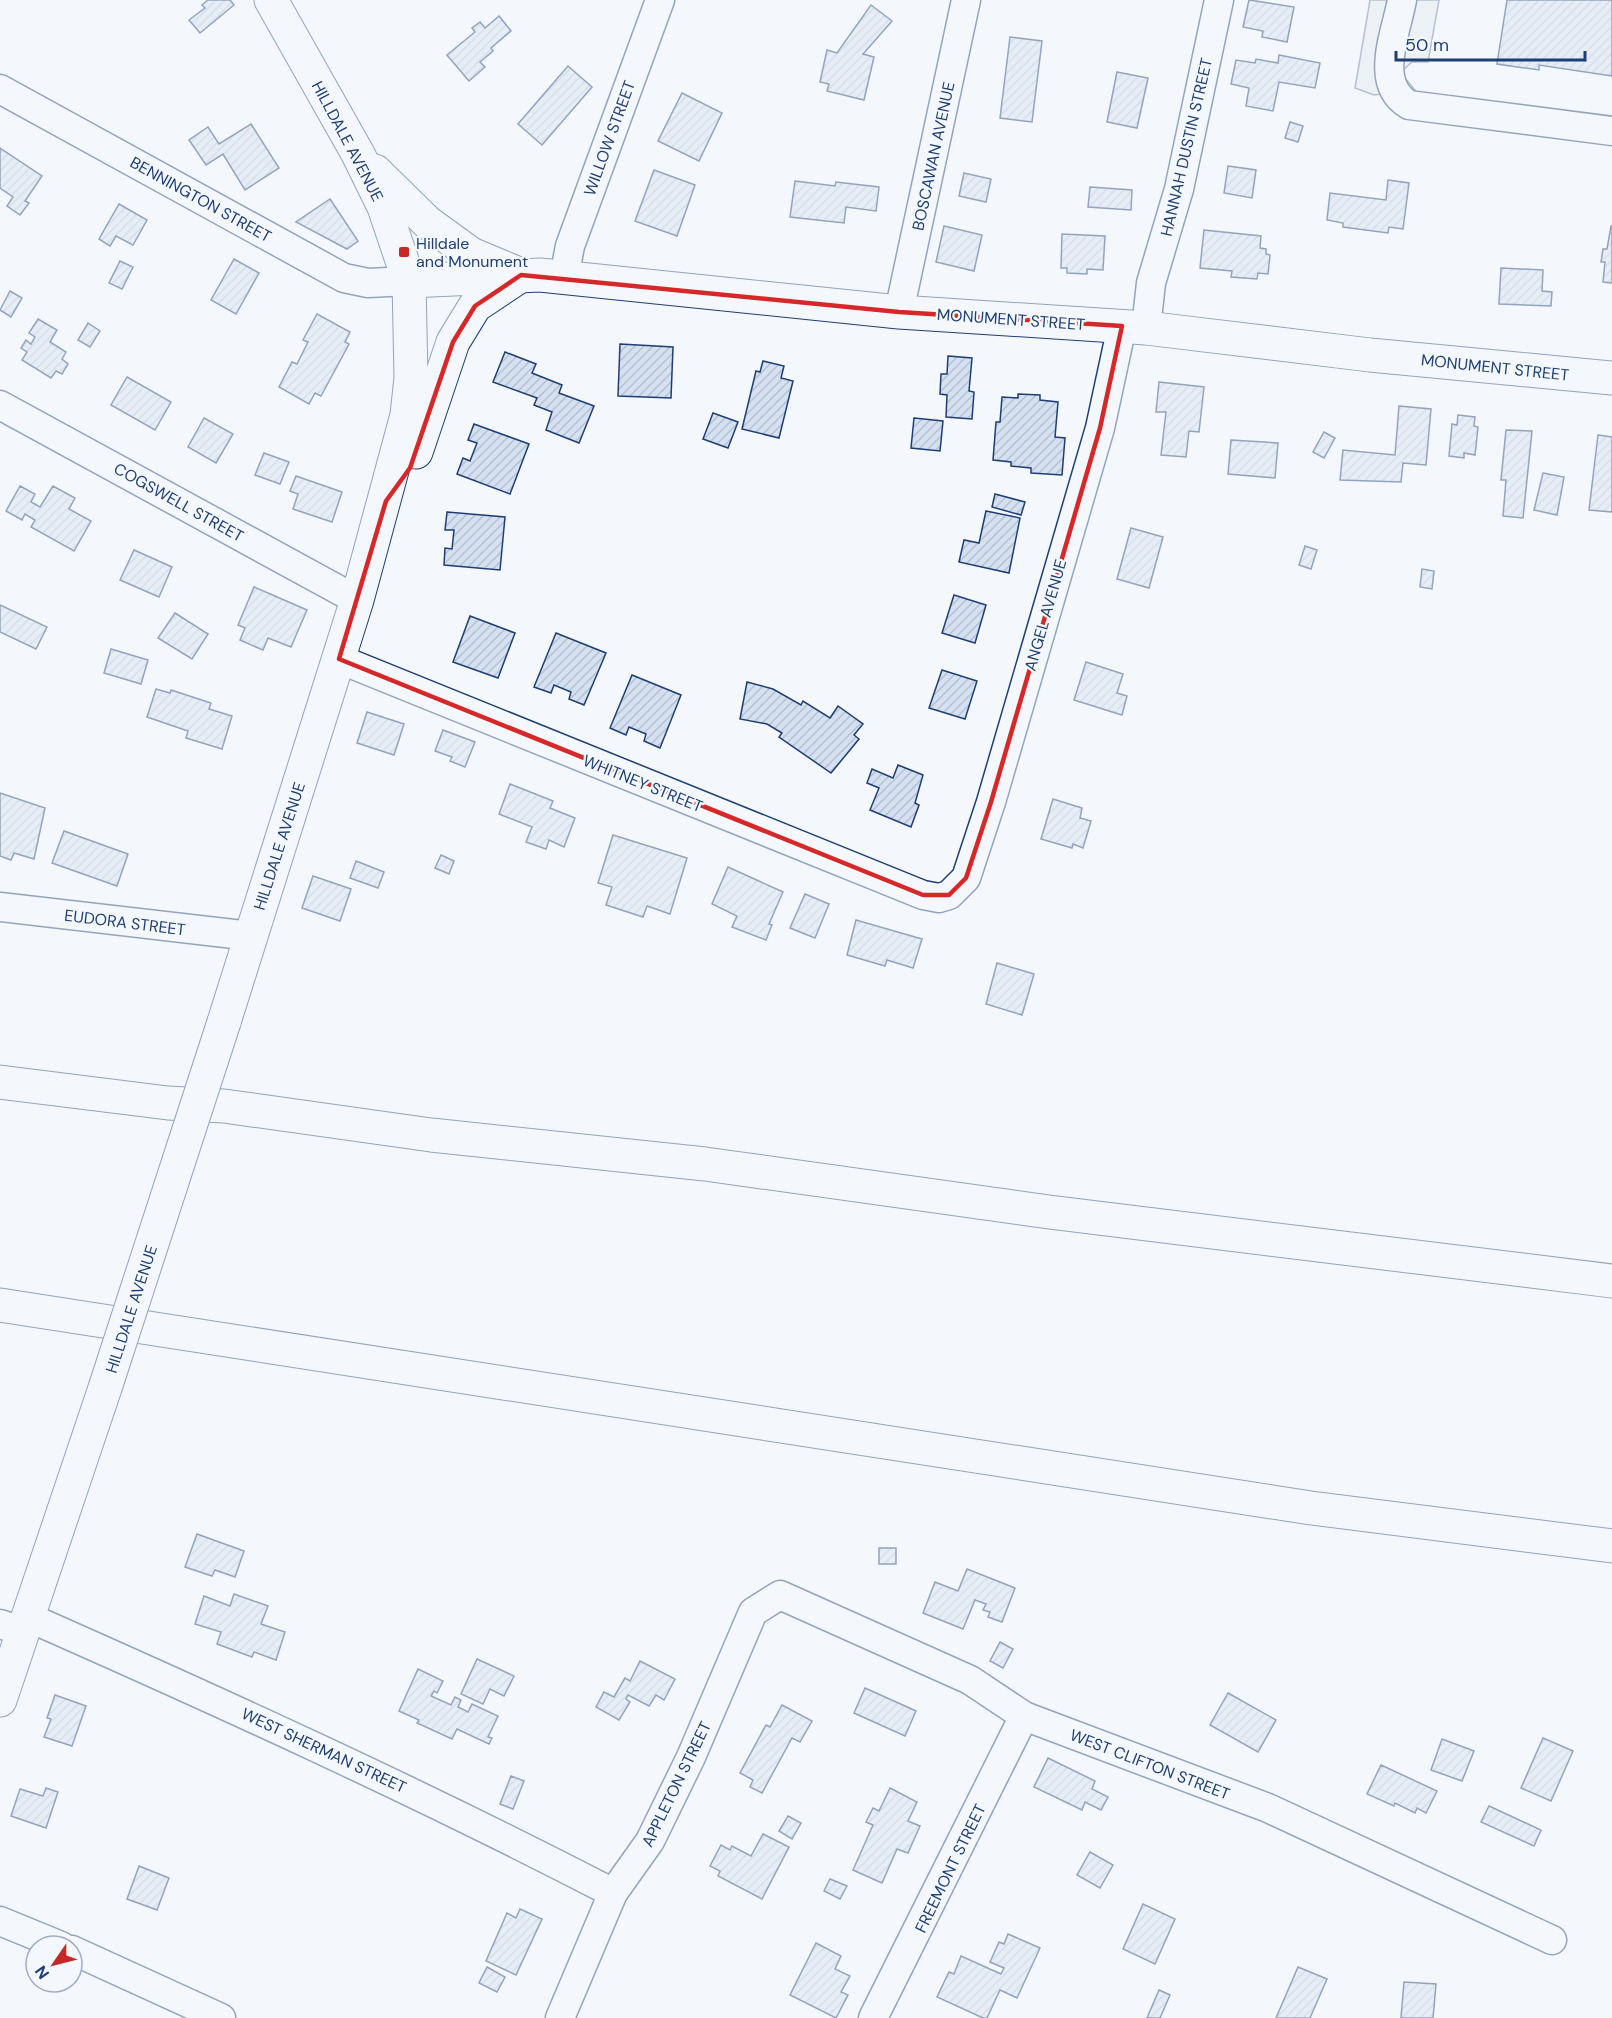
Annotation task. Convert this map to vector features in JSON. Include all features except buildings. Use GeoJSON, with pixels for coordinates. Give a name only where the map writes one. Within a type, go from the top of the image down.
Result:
{"type":"FeatureCollection","features":[{"type":"Feature","properties":{"kind":"main road","name":"HILLDALE AVENUE"},"geometry":{"type":"LineString","coordinates":[[0,1700],[18,1625],[105,1388],[339,659],[386,501],[407,415],[411,378],[410,281],[384,207],[358,154],[271,0]]}},
{"type":"Feature","properties":{"kind":"main road"},"geometry":{"type":"LineString","coordinates":[[358,154],[427,222],[471,254],[521,275]]}},
{"type":"Feature","properties":{"kind":"main road"},"geometry":{"type":"LineString","coordinates":[[386,501],[410,468],[453,342],[475,306],[521,275]]}},
{"type":"Feature","properties":{"kind":"main road","name":"MONUMENT STREET"},"geometry":{"type":"LineString","coordinates":[[410,281],[521,275],[564,277],[899,312],[1134,327],[1370,355],[1612,378]]}},
{"type":"Feature","properties":{"kind":"main road"},"geometry":{"type":"LineString","coordinates":[[0,1082],[168,1103],[224,1106],[431,1135],[705,1164],[1050,1212],[1612,1281]]}},
{"type":"Feature","properties":{"kind":"main road"},"geometry":{"type":"LineString","coordinates":[[0,1305],[1311,1508],[1612,1546]]}},
{"type":"Feature","properties":{"kind":"street","name":"WILLOW STREET"},"geometry":{"type":"LineString","coordinates":[[564,277],[570,246],[660,0]]}},
{"type":"Feature","properties":{"kind":"street","name":"BOSCAWAN AVENUE"},"geometry":{"type":"LineString","coordinates":[[899,312],[966,0]]}},
{"type":"Feature","properties":{"kind":"street","name":"HANNAH DUSTIN STREET"},"geometry":{"type":"LineString","coordinates":[[1134,327],[1151,283],[1179,189],[1219,0]]}},
{"type":"Feature","properties":{"kind":"street"},"geometry":{"type":"LineString","coordinates":[[1402,0],[1388,70],[1390,83],[1402,100],[1409,105],[1612,130]]}},
{"type":"Feature","properties":{"kind":"street","name":"BENNINGTON STREET"},"geometry":{"type":"LineString","coordinates":[[0,89],[344,278],[368,283],[410,281]]}},
{"type":"Feature","properties":{"kind":"street","name":"ANGEL AVENUE"},"geometry":{"type":"LineString","coordinates":[[949,895],[966,878],[992,802],[1100,428],[1134,327]]}},
{"type":"Feature","properties":{"kind":"street","name":"COGSWELL STREET"},"geometry":{"type":"LineString","coordinates":[[0,405],[357,600]]}},
{"type":"Feature","properties":{"kind":"street","name":"WHITNEY STREET"},"geometry":{"type":"LineString","coordinates":[[339,659],[923,895],[939,898],[949,895]]}},
{"type":"Feature","properties":{"kind":"street","name":"EUDORA STREET"},"geometry":{"type":"LineString","coordinates":[[0,907],[251,936]]}},
{"type":"Feature","properties":{"kind":"street","name":"WEST CLIFTON STREET"},"geometry":{"type":"LineString","coordinates":[[753,1612],[780,1596],[970,1680],[1024,1716],[1268,1808],[1552,1940]]}},
{"type":"Feature","properties":{"kind":"street","name":"APPLETON STREET"},"geometry":{"type":"LineString","coordinates":[[560,2018],[613,1893],[656,1830],[691,1757],[753,1612]]}},
{"type":"Feature","properties":{"kind":"street","name":"WEST SHERMAN STREET"},"geometry":{"type":"LineString","coordinates":[[18,1625],[209,1696],[450,1809],[613,1893]]}},
{"type":"Feature","properties":{"kind":"street","name":"FREEMONT STREET"},"geometry":{"type":"LineString","coordinates":[[873,2018],[916,1937],[1024,1716]]}},
{"type":"Feature","properties":{"kind":"street"},"geometry":{"type":"LineString","coordinates":[[0,1921],[32,1934]]}},
{"type":"Feature","properties":{"kind":"street"},"geometry":{"type":"LineString","coordinates":[[84,1955],[221,2018]]}},
{"type":"Feature","properties":{"kind":"highlighted area"},"geometry":{"type":"Polygon","coordinates":[[[521,275],[899,312],[1122,326],[1100,428],[991,802],[966,878],[949,895],[923,895],[339,659],[386,501],[410,468],[453,342],[475,306],[521,275]]]}},
{"type":"Feature","properties":{"kind":"shaded area"},"geometry":{"type":"Polygon","coordinates":[[[1370,0],[1439,0],[1428,62],[1412,62],[1403,70],[1405,78],[1415,90],[1374,95],[1355,88],[1370,0]]]}},
{"type":"Feature","properties":{"kind":"place","name":"Hilldale and Monument"},"geometry":{"type":"Point","coordinates":[404,252]}}]}
